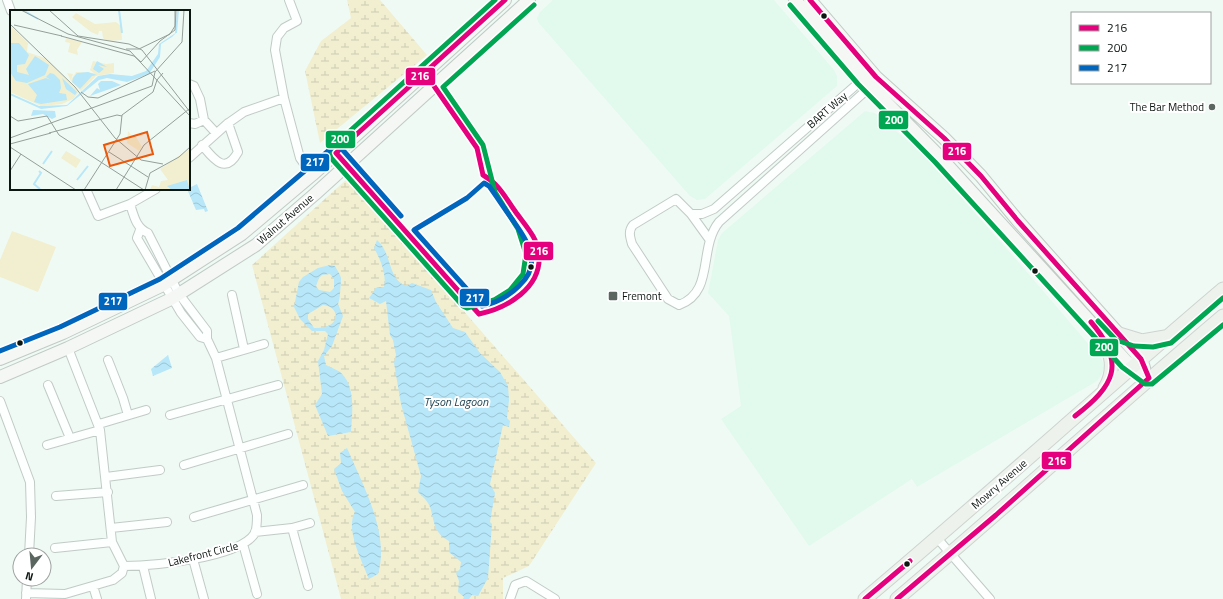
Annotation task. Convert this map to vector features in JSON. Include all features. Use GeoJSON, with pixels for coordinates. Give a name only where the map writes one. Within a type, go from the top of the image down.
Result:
{"type":"FeatureCollection","features":[{"type":"Feature","properties":{"kind":"main road","name":"Walnut Avenue"},"geometry":{"type":"LineString","coordinates":[[0,359],[63,333],[167,283],[242,234],[312,176],[505,0]]}},
{"type":"Feature","properties":{"kind":"main road","name":"Walnut Avenue"},"geometry":{"type":"LineString","coordinates":[[0,377],[68,348],[175,296],[256,245],[315,194],[529,0]]}},
{"type":"Feature","properties":{"kind":"main road"},"geometry":{"type":"LineString","coordinates":[[795,0],[1103,335],[1136,362]]}},
{"type":"Feature","properties":{"kind":"main road"},"geometry":{"type":"LineString","coordinates":[[810,0],[870,81],[944,138],[981,176],[1018,221],[1119,334],[1136,362],[1149,378]]}},
{"type":"Feature","properties":{"kind":"main road","name":"Mowry Avenue"},"geometry":{"type":"LineString","coordinates":[[865,599],[937,538],[1136,362],[1223,289]]}},
{"type":"Feature","properties":{"kind":"main road","name":"Mowry Avenue"},"geometry":{"type":"LineString","coordinates":[[897,599],[951,554],[1149,378],[1223,316]]}},
{"type":"Feature","properties":{"kind":"main road"},"geometry":{"type":"LineString","coordinates":[[1119,334],[1142,341],[1167,337]]}},
{"type":"Feature","properties":{"kind":"main road"},"geometry":{"type":"LineString","coordinates":[[1102,393],[1110,378],[1112,365],[1110,350],[1103,335]]}},
{"type":"Feature","properties":{"kind":"street"},"geometry":{"type":"LineString","coordinates":[[6,0],[11,10]]}},
{"type":"Feature","properties":{"kind":"street"},"geometry":{"type":"LineString","coordinates":[[289,0],[298,21],[284,28],[277,37],[275,50],[284,98],[300,158],[312,176]]}},
{"type":"Feature","properties":{"kind":"street","name":"BART Way"},"geometry":{"type":"LineString","coordinates":[[691,214],[702,214],[714,209],[870,81]]}},
{"type":"Feature","properties":{"kind":"street","name":"BART Way"},"geometry":{"type":"LineString","coordinates":[[709,239],[691,214],[676,199],[659,208],[633,225],[630,229],[632,244],[668,299],[674,304],[679,305],[685,303],[697,293],[705,267],[709,239],[713,230],[722,218],[870,81]]}},
{"type":"Feature","properties":{"kind":"street"},"geometry":{"type":"LineString","coordinates":[[190,84],[194,86],[200,99],[204,120],[216,133]]}},
{"type":"Feature","properties":{"kind":"street"},"geometry":{"type":"LineString","coordinates":[[190,157],[228,123],[244,112],[284,98]]}},
{"type":"Feature","properties":{"kind":"street"},"geometry":{"type":"LineString","coordinates":[[190,123],[195,124],[204,120]]}},
{"type":"Feature","properties":{"kind":"street"},"geometry":{"type":"LineString","coordinates":[[202,145],[215,161],[224,164],[229,163],[238,152],[228,123]]}},
{"type":"Feature","properties":{"kind":"street"},"geometry":{"type":"LineString","coordinates":[[86,190],[98,216],[130,204],[154,190]]}},
{"type":"Feature","properties":{"kind":"street"},"geometry":{"type":"LineString","coordinates":[[130,204],[140,230],[137,238],[175,296],[192,329],[200,337],[207,338],[216,358],[257,515],[255,532],[292,528],[310,523]]}},
{"type":"Feature","properties":{"kind":"street"},"geometry":{"type":"LineString","coordinates":[[140,230],[148,233],[167,283]]}},
{"type":"Feature","properties":{"kind":"street"},"geometry":{"type":"LineString","coordinates":[[232,295],[244,349]]}},
{"type":"Feature","properties":{"kind":"street"},"geometry":{"type":"LineString","coordinates":[[216,358],[264,344]]}},
{"type":"Feature","properties":{"kind":"street"},"geometry":{"type":"LineString","coordinates":[[26,596],[66,596],[113,580],[122,573],[124,566],[112,542],[108,492],[100,427],[68,348]]}},
{"type":"Feature","properties":{"kind":"street"},"geometry":{"type":"LineString","coordinates":[[108,360],[128,415]]}},
{"type":"Feature","properties":{"kind":"street"},"geometry":{"type":"LineString","coordinates":[[48,385],[70,438]]}},
{"type":"Feature","properties":{"kind":"street"},"geometry":{"type":"LineString","coordinates":[[170,415],[278,385]]}},
{"type":"Feature","properties":{"kind":"street"},"geometry":{"type":"LineString","coordinates":[[0,401],[30,482],[31,517],[29,547]]}},
{"type":"Feature","properties":{"kind":"street"},"geometry":{"type":"LineString","coordinates":[[47,445],[100,427],[128,415],[146,410]]}},
{"type":"Feature","properties":{"kind":"street"},"geometry":{"type":"LineString","coordinates":[[184,465],[288,434]]}},
{"type":"Feature","properties":{"kind":"street"},"geometry":{"type":"LineString","coordinates":[[106,477],[160,470]]}},
{"type":"Feature","properties":{"kind":"street"},"geometry":{"type":"LineString","coordinates":[[194,517],[303,485]]}},
{"type":"Feature","properties":{"kind":"street"},"geometry":{"type":"LineString","coordinates":[[56,496],[108,492]]}},
{"type":"Feature","properties":{"kind":"street"},"geometry":{"type":"LineString","coordinates":[[111,528],[167,522]]}},
{"type":"Feature","properties":{"kind":"street"},"geometry":{"type":"LineString","coordinates":[[292,528],[308,586]]}},
{"type":"Feature","properties":{"kind":"street","name":"Lakefront Circle"},"geometry":{"type":"LineString","coordinates":[[124,566],[143,566],[193,559],[243,544],[255,532]]}},
{"type":"Feature","properties":{"kind":"street"},"geometry":{"type":"LineString","coordinates":[[937,538],[990,599]]}},
{"type":"Feature","properties":{"kind":"street"},"geometry":{"type":"LineString","coordinates":[[55,548],[112,542]]}},
{"type":"Feature","properties":{"kind":"street"},"geometry":{"type":"LineString","coordinates":[[243,544],[257,594]]}},
{"type":"Feature","properties":{"kind":"street"},"geometry":{"type":"LineString","coordinates":[[193,559],[204,599]]}},
{"type":"Feature","properties":{"kind":"street"},"geometry":{"type":"LineString","coordinates":[[143,566],[151,599]]}},
{"type":"Feature","properties":{"kind":"street"},"geometry":{"type":"LineString","coordinates":[[510,599],[515,585],[526,581],[555,599]]}},
{"type":"Feature","properties":{"kind":"street"},"geometry":{"type":"LineString","coordinates":[[93,586],[97,599]]}},
{"type":"Feature","properties":{"kind":"shaded area"},"geometry":{"type":"Polygon","coordinates":[[[553,0],[774,0],[834,70],[837,76],[837,86],[705,199],[697,200],[690,196],[538,22],[537,18],[540,12],[553,0]]]}},
{"type":"Feature","properties":{"kind":"shaded area"},"geometry":{"type":"Polygon","coordinates":[[[865,111],[875,113],[921,152],[1014,257],[1102,360],[1104,367],[1102,374],[1097,381],[917,487],[912,479],[809,546],[721,419],[741,406],[729,316],[708,293],[718,240],[722,233],[865,111]]]}},
{"type":"Feature","properties":{"kind":"green space"},"geometry":{"type":"Polygon","coordinates":[[[347,0],[380,0],[427,55],[320,143],[305,71],[321,41],[351,18],[347,0]]]}},
{"type":"Feature","properties":{"kind":"green space"},"geometry":{"type":"Polygon","coordinates":[[[348,178],[596,463],[529,566],[503,578],[503,599],[341,599],[252,265],[348,178]]]}},
{"type":"Feature","properties":{"kind":"green space"},"geometry":{"type":"Polygon","coordinates":[[[12,231],[56,247],[38,292],[0,277],[0,260],[12,231]]]}},
{"type":"Feature","properties":{"kind":"water"},"geometry":{"type":"Polygon","coordinates":[[[197,184],[208,211],[205,212],[204,209],[196,210],[187,190],[190,190],[190,188],[197,184]]]}},
{"type":"Feature","properties":{"kind":"water","name":"Tyson Lagoon"},"geometry":{"type":"Polygon","coordinates":[[[377,240],[386,252],[396,278],[407,286],[412,283],[431,290],[436,302],[453,328],[465,332],[480,353],[500,372],[508,386],[509,400],[507,418],[510,421],[509,427],[503,425],[490,484],[495,493],[490,522],[492,524],[488,578],[478,596],[472,595],[469,599],[463,599],[464,597],[458,592],[459,581],[456,573],[460,569],[461,562],[449,552],[449,541],[437,531],[429,505],[418,492],[421,476],[401,404],[394,363],[396,355],[393,340],[390,335],[386,301],[380,304],[369,298],[377,287],[384,287],[385,282],[381,262],[374,248],[377,240]]]}},
{"type":"Feature","properties":{"kind":"water"},"geometry":{"type":"Polygon","coordinates":[[[330,265],[335,266],[341,278],[338,304],[343,316],[332,346],[324,356],[326,365],[339,371],[346,380],[349,386],[352,402],[351,432],[328,436],[315,405],[322,394],[318,361],[324,350],[328,334],[325,331],[312,331],[300,319],[294,307],[299,282],[303,277],[318,268],[330,265]],[[330,274],[322,275],[319,278],[316,286],[319,290],[330,292],[334,288],[334,279],[330,274]],[[323,305],[308,314],[308,319],[314,328],[330,325],[336,317],[333,309],[329,306],[323,305]]]}},
{"type":"Feature","properties":{"kind":"water"},"geometry":{"type":"Polygon","coordinates":[[[168,355],[172,368],[153,376],[151,369],[168,355]]]}},
{"type":"Feature","properties":{"kind":"water"},"geometry":{"type":"Polygon","coordinates":[[[347,448],[367,494],[378,526],[381,559],[378,574],[369,579],[353,536],[352,519],[355,512],[342,491],[334,469],[341,463],[340,453],[347,448]]]}},
{"type":"Feature","properties":{"kind":"transit line","name":"200"},"geometry":{"type":"LineString","coordinates":[[495,0],[331,148],[329,153],[331,158],[463,306],[467,308],[494,300],[510,290],[523,274],[526,254],[518,229],[495,192],[483,145],[443,87],[534,5]]}},
{"type":"Feature","properties":{"kind":"transit line","name":"216"},"geometry":{"type":"LineString","coordinates":[[336,153],[505,0]]}},
{"type":"Feature","properties":{"kind":"transit line","name":"216"},"geometry":{"type":"LineString","coordinates":[[810,0],[876,77],[944,138],[981,176],[1018,221],[1141,359],[1149,378],[996,515],[897,599]]}},
{"type":"Feature","properties":{"kind":"transit line","name":"200"},"geometry":{"type":"LineString","coordinates":[[790,5],[858,84],[935,162],[1122,367],[1145,384],[1152,384],[1223,325]]}},
{"type":"Feature","properties":{"kind":"transit line","name":"216"},"geometry":{"type":"LineString","coordinates":[[434,86],[477,148],[483,175]]}},
{"type":"Feature","properties":{"kind":"transit line","name":"217"},"geometry":{"type":"LineString","coordinates":[[0,351],[60,327],[160,279],[238,228],[334,146],[341,148],[401,216]]}},
{"type":"Feature","properties":{"kind":"transit line","name":"216"},"geometry":{"type":"LineString","coordinates":[[336,153],[479,314]]}},
{"type":"Feature","properties":{"kind":"transit line","name":"216"},"geometry":{"type":"LineString","coordinates":[[479,314],[501,307],[521,294],[535,277],[539,254],[536,242],[505,196],[493,182],[483,175]]}},
{"type":"Feature","properties":{"kind":"transit line","name":"217"},"geometry":{"type":"LineString","coordinates":[[484,183],[489,186],[523,236],[532,260],[531,269],[515,290],[502,299],[482,306],[414,230],[467,198],[484,183]]}},
{"type":"Feature","properties":{"kind":"transit line","name":"200"},"geometry":{"type":"LineString","coordinates":[[1098,321],[1116,340],[1134,346],[1153,347],[1171,343],[1223,298]]}},
{"type":"Feature","properties":{"kind":"transit line","name":"216"},"geometry":{"type":"LineString","coordinates":[[1075,416],[1099,395],[1107,384],[1111,374],[1112,362],[1109,350],[1091,322]]}},
{"type":"Feature","properties":{"kind":"transit line","name":"216"},"geometry":{"type":"LineString","coordinates":[[865,599],[910,561]]}},
{"type":"Feature","properties":{"kind":"place","name":"The Bar Method"},"geometry":{"type":"Point","coordinates":[1212,107]}},
{"type":"Feature","properties":{"kind":"place","name":"Fremont"},"geometry":{"type":"Point","coordinates":[613,296]}}]}
